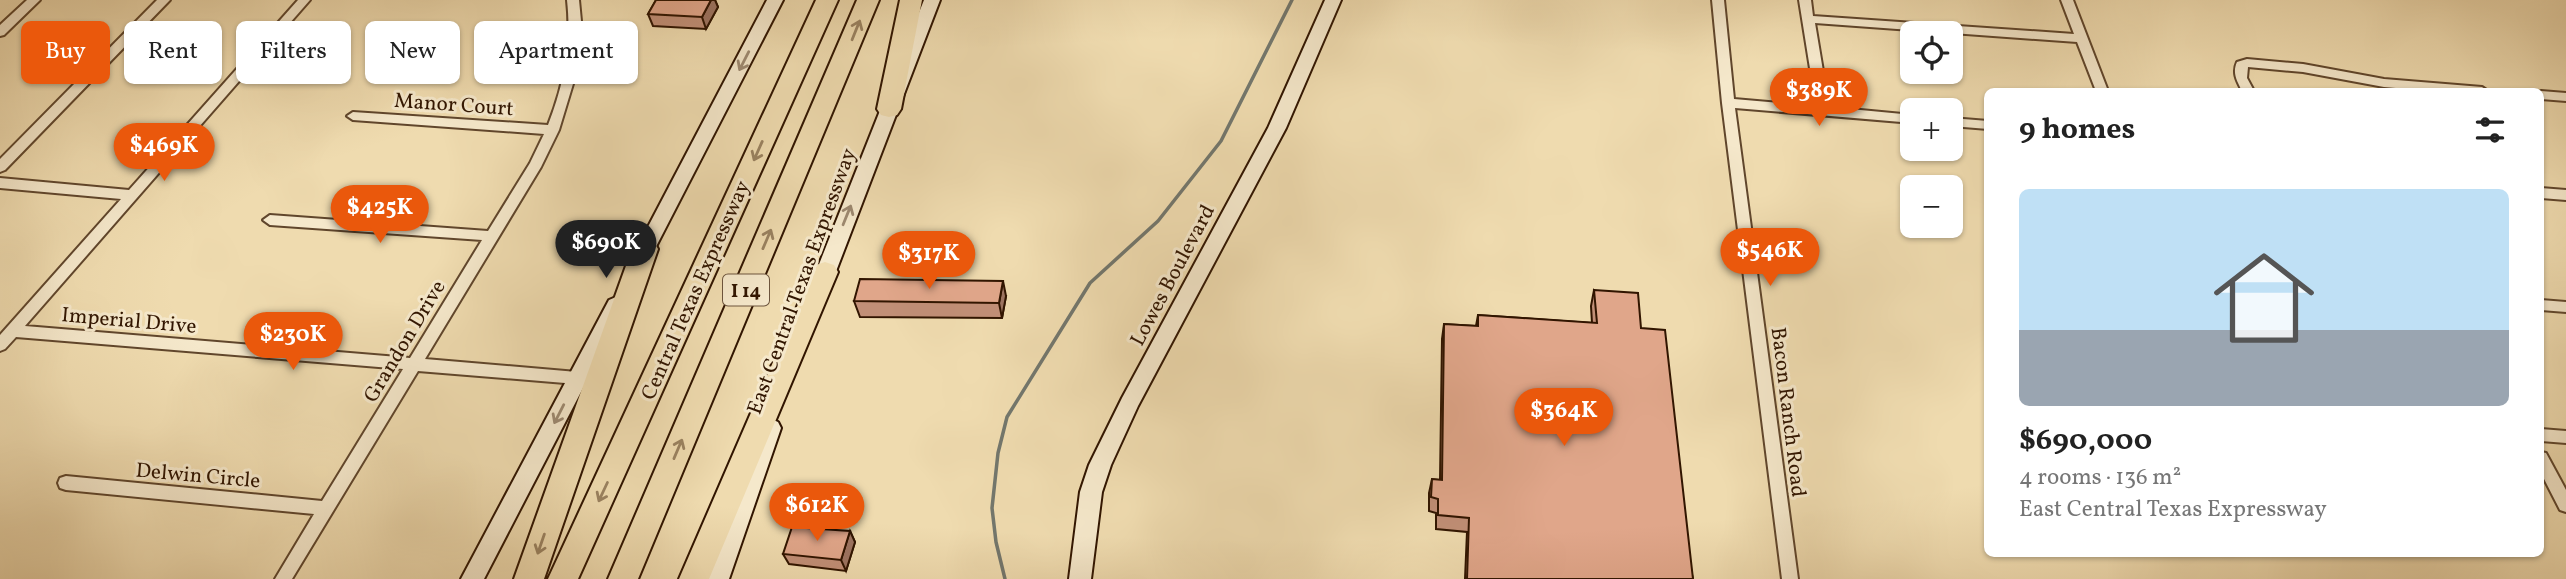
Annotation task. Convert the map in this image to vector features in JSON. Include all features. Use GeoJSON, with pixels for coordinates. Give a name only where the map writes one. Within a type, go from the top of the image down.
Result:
{"type":"FeatureCollection","features":[{"type":"Feature","properties":{"kind":"highway","name":"Central Texas Expressway"},"geometry":{"type":"LineString","coordinates":[[563,579],[827,0]]}},
{"type":"Feature","properties":{"kind":"highway","name":"I 14"},"geometry":{"type":"LineString","coordinates":[[623,579],[869,0]]}},
{"type":"Feature","properties":{"kind":"highway"},"geometry":{"type":"LineString","coordinates":[[889,109],[911,0]]}},
{"type":"Feature","properties":{"kind":"highway"},"geometry":{"type":"LineString","coordinates":[[529,579],[645,249]]}},
{"type":"Feature","properties":{"kind":"highway"},"geometry":{"type":"LineString","coordinates":[[694,579],[825,272]]}},
{"type":"Feature","properties":{"kind":"main road"},"geometry":{"type":"LineString","coordinates":[[472,579],[775,0]]}},
{"type":"Feature","properties":{"kind":"main road","name":"East Central Texas Expressway"},"geometry":{"type":"LineString","coordinates":[[718,579],[825,272],[932,0]]}},
{"type":"Feature","properties":{"kind":"main road","name":"Lowes Boulevard"},"geometry":{"type":"LineString","coordinates":[[1080,579],[1091,492],[1100,465],[1129,404],[1277,128],[1333,0]]}},
{"type":"Feature","properties":{"kind":"street"},"geometry":{"type":"LineString","coordinates":[[0,32],[34,0]]}},
{"type":"Feature","properties":{"kind":"street"},"geometry":{"type":"LineString","coordinates":[[0,167],[164,0]]}},
{"type":"Feature","properties":{"kind":"street"},"geometry":{"type":"LineString","coordinates":[[0,345],[303,0]]}},
{"type":"Feature","properties":{"kind":"street","name":"Grandon Drive"},"geometry":{"type":"LineString","coordinates":[[283,579],[536,164],[553,130],[565,95],[574,52],[573,0]]}},
{"type":"Feature","properties":{"kind":"street","name":"Bacon Ranch Road"},"geometry":{"type":"LineString","coordinates":[[1718,0],[1728,103],[1790,579]]}},
{"type":"Feature","properties":{"kind":"street"},"geometry":{"type":"LineString","coordinates":[[1804,0],[1823,111]]}},
{"type":"Feature","properties":{"kind":"street"},"geometry":{"type":"LineString","coordinates":[[2067,0],[2084,38],[2101,88]]}},
{"type":"Feature","properties":{"kind":"street"},"geometry":{"type":"LineString","coordinates":[[1808,19],[2084,38]]}},
{"type":"Feature","properties":{"kind":"street"},"geometry":{"type":"LineString","coordinates":[[2247,88],[2239,70],[2241,65],[2247,63],[2303,68],[2385,83],[2446,88]]}},
{"type":"Feature","properties":{"kind":"street"},"geometry":{"type":"LineString","coordinates":[[2544,95],[2566,97]]}},
{"type":"Feature","properties":{"kind":"street"},"geometry":{"type":"LineString","coordinates":[[1728,103],[1900,117]]}},
{"type":"Feature","properties":{"kind":"street","name":"Manor Court"},"geometry":{"type":"LineString","coordinates":[[353,116],[553,130]]}},
{"type":"Feature","properties":{"kind":"street"},"geometry":{"type":"LineString","coordinates":[[1963,123],[1984,125]]}},
{"type":"Feature","properties":{"kind":"street"},"geometry":{"type":"LineString","coordinates":[[0,183],[131,195]]}},
{"type":"Feature","properties":{"kind":"street"},"geometry":{"type":"LineString","coordinates":[[2544,193],[2566,195]]}},
{"type":"Feature","properties":{"kind":"street"},"geometry":{"type":"LineString","coordinates":[[270,220],[493,236]]}},
{"type":"Feature","properties":{"kind":"street"},"geometry":{"type":"LineString","coordinates":[[2544,305],[2566,307]]}},
{"type":"Feature","properties":{"kind":"street","name":"Imperial Drive"},"geometry":{"type":"LineString","coordinates":[[12,331],[577,378]]}},
{"type":"Feature","properties":{"kind":"street"},"geometry":{"type":"LineString","coordinates":[[2544,435],[2566,437]]}},
{"type":"Feature","properties":{"kind":"street"},"geometry":{"type":"LineString","coordinates":[[2544,463],[2566,505]]}},
{"type":"Feature","properties":{"kind":"street","name":"Delwin Circle"},"geometry":{"type":"LineString","coordinates":[[66,484],[327,508]]}},
{"type":"Feature","properties":{"kind":"building"},"geometry":{"type":"Polygon","coordinates":[[[656,0],[711,0],[702,17],[648,14],[656,0]]]}},
{"type":"Feature","properties":{"kind":"building"},"geometry":{"type":"Polygon","coordinates":[[[860,279],[1003,281],[999,303],[854,301],[860,279]]]}},
{"type":"Feature","properties":{"kind":"building"},"geometry":{"type":"Polygon","coordinates":[[[1594,290],[1638,293],[1641,328],[1665,330],[1693,579],[1467,579],[1469,518],[1438,515],[1438,499],[1431,497],[1432,479],[1442,480],[1444,324],[1478,326],[1478,315],[1597,323],[1594,290]]]}},
{"type":"Feature","properties":{"kind":"building"},"geometry":{"type":"Polygon","coordinates":[[[792,527],[850,531],[841,560],[783,554],[792,527]]]}},
{"type":"Feature","properties":{"kind":"waterway"},"geometry":{"type":"LineString","coordinates":[[1005,579],[996,542],[992,508],[998,453],[1007,417],[1090,283],[1158,221],[1221,141],[1292,0]]}}]}
